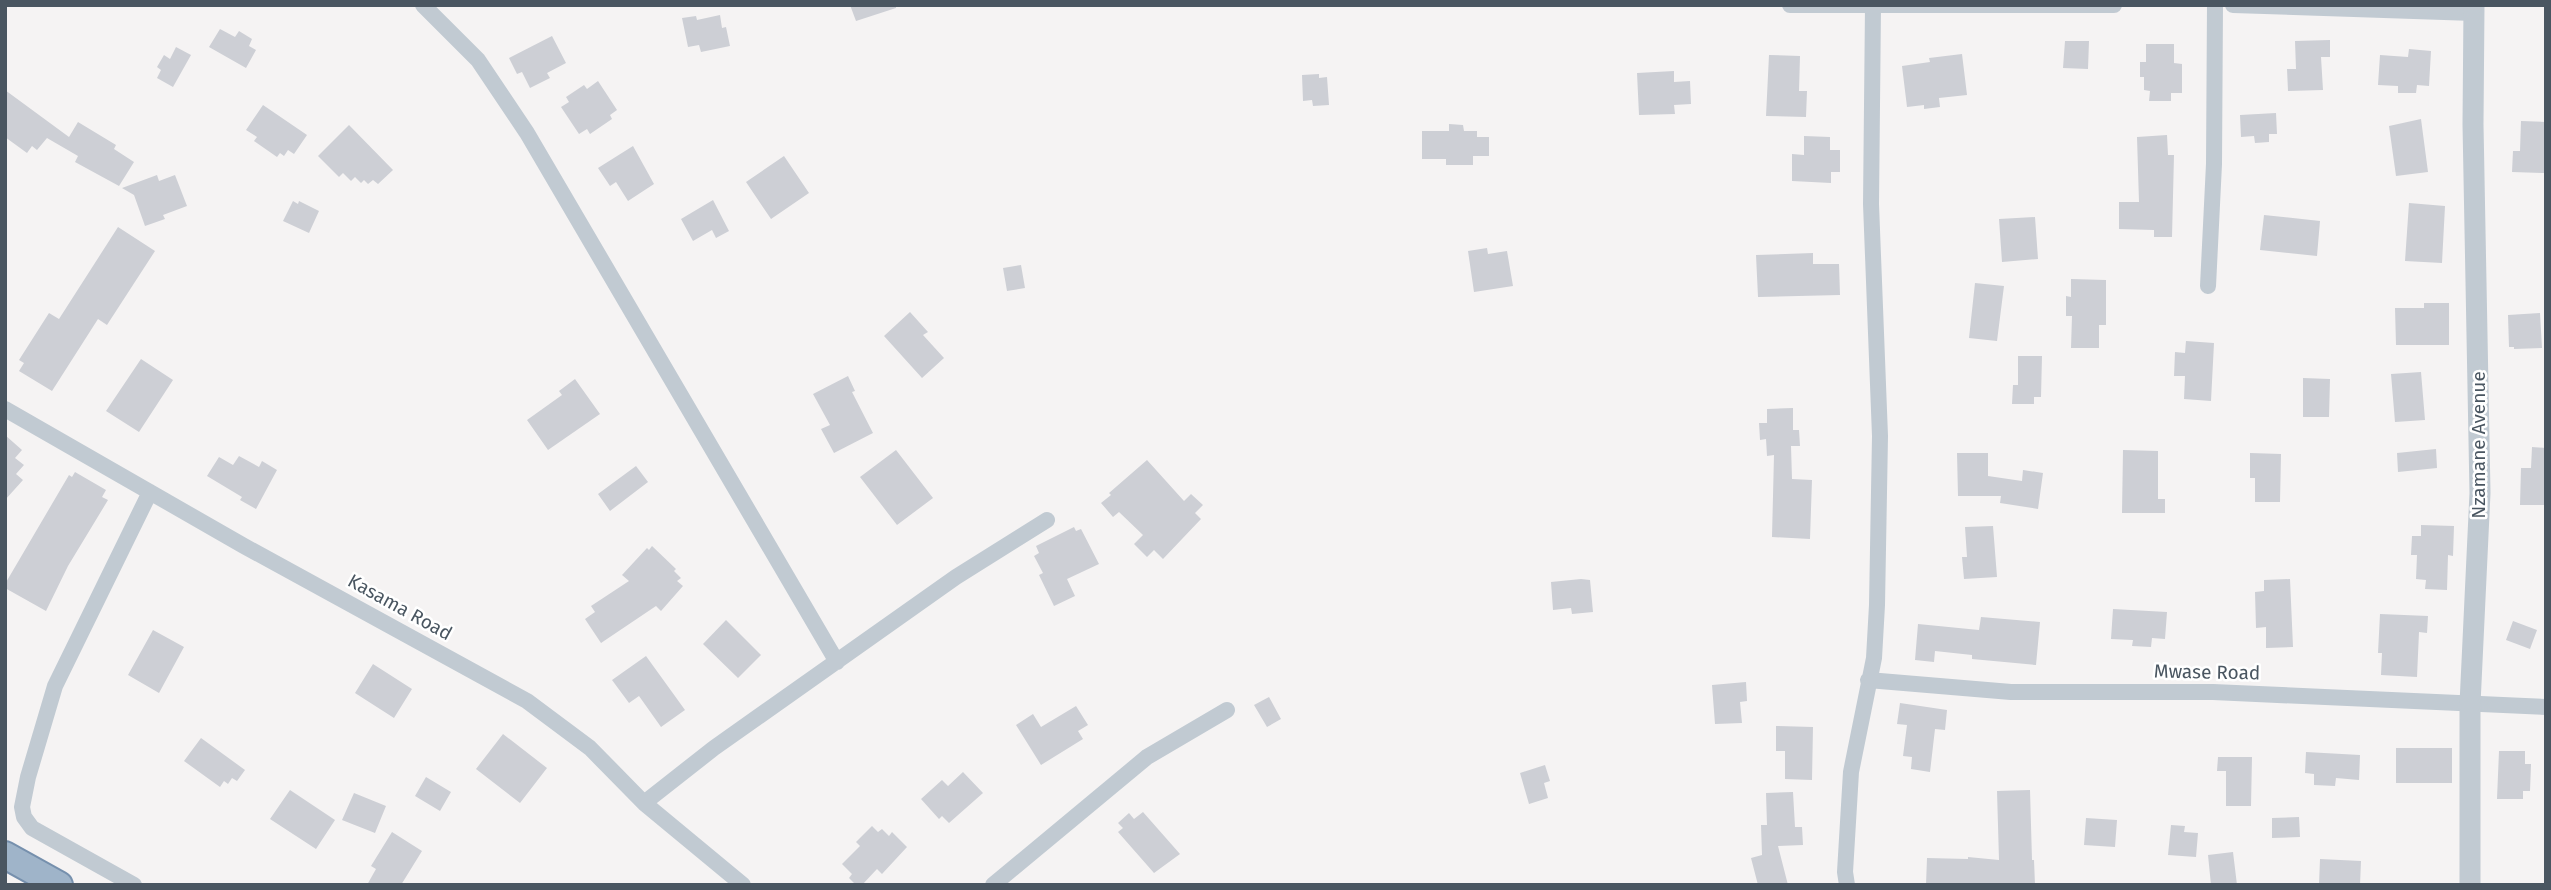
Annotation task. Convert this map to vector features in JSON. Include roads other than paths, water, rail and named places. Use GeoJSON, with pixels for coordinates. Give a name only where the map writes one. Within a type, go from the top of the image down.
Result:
{"type":"FeatureCollection","features":[{"type":"Feature","properties":{"kind":"highway"},"geometry":{"type":"LineString","coordinates":[[5,855],[59,885]]}},
{"type":"Feature","properties":{"kind":"street"},"geometry":{"type":"LineString","coordinates":[[424,5],[478,60],[527,133],[837,662]]}},
{"type":"Feature","properties":{"kind":"street"},"geometry":{"type":"LineString","coordinates":[[1790,5],[2114,5]]}},
{"type":"Feature","properties":{"kind":"street"},"geometry":{"type":"LineString","coordinates":[[2208,286],[2214,164],[2214,5]]}},
{"type":"Feature","properties":{"kind":"street"},"geometry":{"type":"LineString","coordinates":[[2233,5],[2474,9]]}},
{"type":"Feature","properties":{"kind":"street"},"geometry":{"type":"LineString","coordinates":[[1847,885],[1845,872],[1851,772],[1875,645],[1880,436],[1871,204],[1873,6]]}},
{"type":"Feature","properties":{"kind":"street","name":"Nzamane Avenue"},"geometry":{"type":"LineString","coordinates":[[2470,885],[2470,704],[2480,493],[2473,124],[2474,9]]}},
{"type":"Feature","properties":{"kind":"street","name":"Kasama Road"},"geometry":{"type":"LineString","coordinates":[[5,409],[527,701],[590,748],[644,803],[743,885]]}},
{"type":"Feature","properties":{"kind":"street"},"geometry":{"type":"LineString","coordinates":[[134,885],[32,828],[24,817],[22,807],[28,777],[55,686],[150,492]]}},
{"type":"Feature","properties":{"kind":"street"},"geometry":{"type":"LineString","coordinates":[[644,803],[714,748],[956,577],[1047,520]]}},
{"type":"Feature","properties":{"kind":"street","name":"Mwase Road"},"geometry":{"type":"LineString","coordinates":[[1868,680],[2011,692],[2213,692],[2546,707]]}},
{"type":"Feature","properties":{"kind":"street"},"geometry":{"type":"LineString","coordinates":[[993,885],[1147,757],[1227,710]]}}]}
